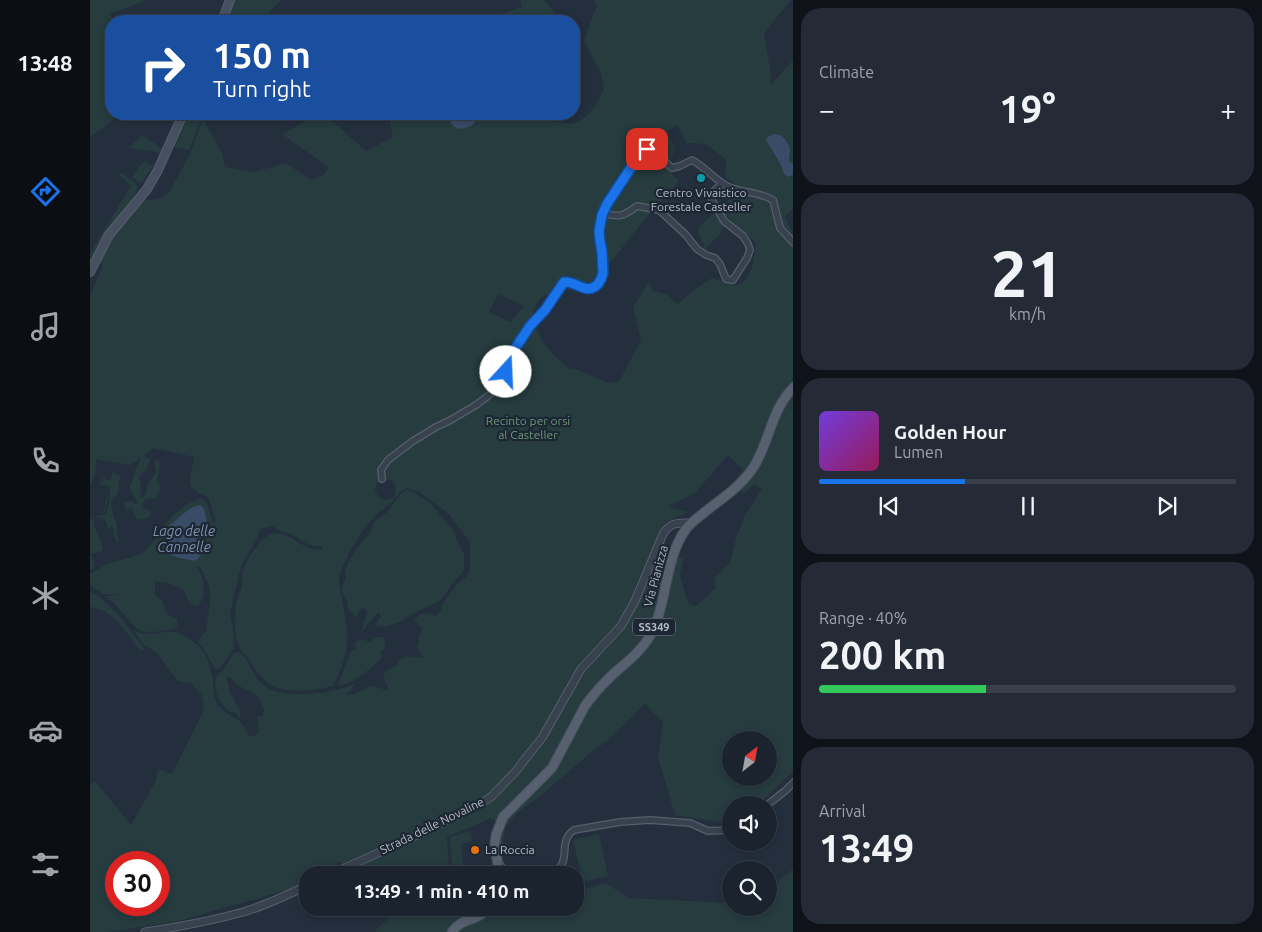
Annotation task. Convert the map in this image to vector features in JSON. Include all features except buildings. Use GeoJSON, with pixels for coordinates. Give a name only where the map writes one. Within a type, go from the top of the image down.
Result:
{"type":"FeatureCollection","features":[{"type":"Feature","properties":{"kind":"main road"},"geometry":{"type":"LineString","coordinates":[[224,15],[230,0]]}},
{"type":"Feature","properties":{"kind":"main road"},"geometry":{"type":"LineString","coordinates":[[90,272],[109,235],[147,189],[158,170],[180,120]]}},
{"type":"Feature","properties":{"kind":"main road","name":"Via Pianizza"},"geometry":{"type":"LineString","coordinates":[[496,856],[496,835],[503,817],[552,768],[585,706],[609,678],[637,653],[650,636],[658,618],[680,539],[690,523],[740,484],[753,468],[760,456],[774,415],[783,398],[793,387]]}},
{"type":"Feature","properties":{"kind":"main road","name":"SS349"},"geometry":{"type":"LineString","coordinates":[[496,856],[498,866]]}},
{"type":"Feature","properties":{"kind":"main road"},"geometry":{"type":"LineString","coordinates":[[452,932],[466,920],[480,916]]}},
{"type":"Feature","properties":{"kind":"street"},"geometry":{"type":"LineString","coordinates":[[382,479],[381,470],[388,460],[413,441],[476,406],[496,388],[506,372],[510,356],[530,326],[545,310],[564,282],[570,282],[586,290],[594,288],[602,280],[599,231],[603,213],[638,157],[647,149],[652,150],[672,168],[692,160],[730,187],[764,195],[773,200],[780,228],[793,244]]}},
{"type":"Feature","properties":{"kind":"street"},"geometry":{"type":"LineString","coordinates":[[603,213],[621,216],[636,206],[659,210],[698,249],[706,255],[715,258],[720,264],[726,279],[733,280],[750,250],[743,236],[724,220],[712,200],[712,193],[722,183]]}},
{"type":"Feature","properties":{"kind":"street","name":"Strada delle Novaline"},"geometry":{"type":"LineString","coordinates":[[349,866],[407,840],[491,797],[516,771],[542,738],[581,669],[621,626],[635,601],[668,527],[675,524],[690,523]]}},
{"type":"Feature","properties":{"kind":"street"},"geometry":{"type":"LineString","coordinates":[[777,797],[793,782]]}},
{"type":"Feature","properties":{"kind":"street"},"geometry":{"type":"LineString","coordinates":[[560,866],[564,858],[565,841],[568,834],[574,830],[620,822],[650,820],[690,823],[708,831],[722,830]]}},
{"type":"Feature","properties":{"kind":"street"},"geometry":{"type":"LineString","coordinates":[[496,856],[500,866]]}},
{"type":"Feature","properties":{"kind":"street"},"geometry":{"type":"LineString","coordinates":[[145,932],[180,927],[245,912],[299,890]]}},
{"type":"Feature","properties":{"kind":"green space"},"geometry":{"type":"Polygon","coordinates":[[[90,0],[143,0],[111,15],[105,15],[105,120],[113,120],[90,137],[90,0]]]}},
{"type":"Feature","properties":{"kind":"green space"},"geometry":{"type":"Polygon","coordinates":[[[233,0],[281,0],[271,10],[269,15],[228,15],[233,0]]]}},
{"type":"Feature","properties":{"kind":"green space"},"geometry":{"type":"Polygon","coordinates":[[[520,0],[544,0],[557,15],[501,14],[522,7],[520,0]]]}},
{"type":"Feature","properties":{"kind":"green space","name":"Recinto per orsi al Casteller"},"geometry":{"type":"Polygon","coordinates":[[[593,0],[791,0],[764,33],[771,85],[793,60],[793,163],[788,158],[790,149],[769,146],[781,165],[784,174],[788,177],[793,175],[793,209],[785,216],[793,231],[793,772],[778,786],[778,731],[722,731],[722,786],[778,786],[767,796],[722,796],[722,823],[675,815],[658,757],[663,722],[645,704],[607,741],[590,753],[538,798],[518,812],[506,826],[503,840],[504,856],[499,855],[497,843],[501,824],[491,818],[447,837],[449,866],[343,866],[340,862],[332,866],[299,866],[299,883],[287,890],[178,921],[106,932],[90,932],[90,785],[95,781],[131,825],[156,781],[158,769],[172,774],[202,714],[204,704],[201,694],[191,683],[178,681],[157,653],[143,644],[134,630],[147,634],[178,633],[195,643],[208,660],[213,677],[216,702],[226,713],[242,724],[249,736],[254,736],[259,732],[257,716],[262,717],[265,709],[262,707],[258,697],[226,676],[231,696],[234,697],[235,703],[241,710],[240,717],[238,717],[235,712],[230,712],[222,704],[216,692],[216,677],[224,669],[234,653],[242,654],[260,683],[284,693],[310,694],[324,692],[337,690],[357,682],[346,695],[355,694],[372,686],[387,690],[388,688],[383,677],[387,671],[404,657],[424,658],[417,647],[418,637],[423,629],[414,620],[418,615],[430,614],[436,616],[442,609],[441,607],[448,595],[460,582],[466,579],[470,569],[470,542],[449,514],[418,491],[406,488],[400,492],[366,526],[351,549],[342,568],[339,579],[347,629],[346,652],[333,686],[326,688],[292,691],[270,684],[258,674],[238,643],[235,611],[237,599],[242,587],[244,567],[257,545],[265,537],[276,534],[289,537],[309,548],[322,549],[321,546],[307,544],[291,534],[282,532],[272,526],[260,529],[256,541],[243,562],[230,613],[234,648],[220,668],[216,669],[214,667],[203,647],[198,643],[206,631],[210,597],[208,583],[200,567],[196,566],[203,580],[204,592],[198,606],[189,601],[185,591],[168,583],[155,581],[156,596],[162,600],[168,614],[177,619],[177,628],[146,632],[136,628],[106,596],[120,595],[103,594],[90,585],[90,574],[107,564],[142,554],[157,538],[164,538],[168,549],[164,533],[165,526],[177,512],[193,502],[202,499],[205,501],[213,522],[216,521],[208,497],[197,492],[190,485],[194,457],[153,448],[143,456],[150,459],[147,469],[140,476],[141,498],[145,495],[148,484],[156,473],[155,461],[157,460],[160,463],[157,481],[160,491],[156,498],[145,499],[143,502],[143,508],[151,512],[148,518],[137,520],[132,508],[130,507],[126,511],[124,502],[138,503],[130,486],[141,457],[131,465],[96,459],[95,473],[90,485],[90,296],[103,265],[98,261],[102,252],[118,228],[145,199],[158,199],[170,191],[191,152],[203,120],[222,153],[225,167],[254,172],[286,163],[311,180],[325,174],[328,167],[282,134],[304,122],[304,120],[331,120],[366,151],[393,137],[389,120],[451,120],[451,122],[469,127],[476,120],[548,120],[571,124],[580,121],[589,114],[598,102],[604,88],[601,73],[584,41],[597,5],[593,0]],[[678,125],[667,131],[675,148],[668,169],[679,181],[644,220],[610,263],[589,285],[566,277],[551,298],[544,294],[536,304],[533,311],[536,315],[530,324],[539,332],[542,341],[552,353],[568,368],[609,383],[619,382],[641,340],[633,307],[649,282],[653,291],[666,294],[678,304],[696,288],[712,278],[737,285],[746,280],[752,268],[756,243],[725,215],[723,230],[705,249],[698,232],[699,227],[723,204],[744,189],[725,177],[726,160],[706,144],[686,143],[678,125]],[[498,294],[489,312],[510,322],[524,306],[498,294]],[[728,455],[695,493],[669,506],[673,509],[689,512],[665,522],[651,552],[669,558],[684,557],[680,575],[688,603],[696,606],[716,588],[714,578],[730,563],[744,517],[762,489],[754,484],[744,494],[733,482],[743,470],[728,455]],[[383,479],[376,484],[375,491],[380,499],[386,500],[394,497],[396,488],[392,480],[383,479]]]}},
{"type":"Feature","properties":{"kind":"green space"},"geometry":{"type":"Polygon","coordinates":[[[183,120],[201,120],[189,150],[171,147],[183,120]]]}},
{"type":"Feature","properties":{"kind":"green space"},"geometry":{"type":"Polygon","coordinates":[[[142,135],[163,149],[161,154],[151,150],[144,151],[142,149],[129,148],[142,135]]]}},
{"type":"Feature","properties":{"kind":"green space"},"geometry":{"type":"Polygon","coordinates":[[[147,160],[146,163],[155,164],[140,183],[132,177],[142,163],[147,160]]]}},
{"type":"Feature","properties":{"kind":"green space"},"geometry":{"type":"Polygon","coordinates":[[[122,173],[137,184],[137,189],[128,208],[90,266],[90,255],[131,186],[118,174],[122,173]]]}},
{"type":"Feature","properties":{"kind":"green space"},"geometry":{"type":"Polygon","coordinates":[[[112,472],[121,476],[118,485],[119,491],[111,503],[117,524],[119,540],[117,542],[112,526],[108,528],[105,519],[96,517],[105,515],[107,512],[110,485],[109,487],[99,484],[103,478],[111,481],[112,472]]]}},
{"type":"Feature","properties":{"kind":"green space"},"geometry":{"type":"Polygon","coordinates":[[[109,488],[104,513],[100,513],[104,512],[109,488]]]}},
{"type":"Feature","properties":{"kind":"green space"},"geometry":{"type":"Polygon","coordinates":[[[406,490],[412,491],[428,501],[455,533],[464,554],[464,570],[443,598],[436,603],[398,623],[380,627],[375,625],[381,617],[379,612],[361,633],[367,613],[364,608],[360,609],[355,617],[348,608],[342,591],[343,583],[346,580],[345,570],[354,552],[369,534],[375,521],[387,512],[406,490]]]}},
{"type":"Feature","properties":{"kind":"green space"},"geometry":{"type":"Polygon","coordinates":[[[93,518],[103,548],[102,551],[91,554],[95,564],[90,570],[90,521],[93,518]]]}},
{"type":"Feature","properties":{"kind":"green space"},"geometry":{"type":"Polygon","coordinates":[[[90,592],[112,608],[142,645],[143,650],[141,651],[113,617],[106,612],[90,607],[90,592]]]}},
{"type":"Feature","properties":{"kind":"green space"},"geometry":{"type":"Polygon","coordinates":[[[377,637],[383,637],[385,642],[380,654],[383,655],[381,659],[355,680],[338,685],[350,653],[356,649],[355,643],[361,639],[370,642],[377,637]]]}},
{"type":"Feature","properties":{"kind":"green space"},"geometry":{"type":"Polygon","coordinates":[[[471,831],[472,841],[461,844],[463,866],[452,866],[450,837],[471,831]]]}},
{"type":"Feature","properties":{"kind":"green space"},"geometry":{"type":"Polygon","coordinates":[[[599,834],[608,876],[584,882],[584,866],[579,866],[573,840],[599,834]]]}},
{"type":"Feature","properties":{"kind":"green space"},"geometry":{"type":"Polygon","coordinates":[[[793,869],[793,932],[376,932],[391,916],[584,916],[584,889],[606,883],[629,898],[722,903],[722,916],[777,916],[777,882],[793,869]]]}},
{"type":"Feature","properties":{"kind":"water"},"geometry":{"type":"Polygon","coordinates":[[[451,120],[476,120],[472,125],[459,129],[451,123],[451,120]]]}},
{"type":"Feature","properties":{"kind":"water"},"geometry":{"type":"Polygon","coordinates":[[[774,134],[782,136],[789,146],[789,159],[793,163],[793,175],[788,177],[784,174],[781,165],[766,140],[767,137],[774,134]]]}},
{"type":"Feature","properties":{"kind":"water","name":"Lago delle Cannelle"},"geometry":{"type":"Polygon","coordinates":[[[200,505],[204,510],[209,526],[202,552],[196,561],[178,558],[165,548],[164,537],[166,530],[187,510],[200,505]]]}},
{"type":"Feature","properties":{"kind":"place","name":"Centro Vivaistico Forestale Casteller"},"geometry":{"type":"Point","coordinates":[701,178]}},
{"type":"Feature","properties":{"kind":"place","name":"La Roccia"},"geometry":{"type":"Point","coordinates":[475,850]}},
{"type":"Feature","properties":{"kind":"route"},"geometry":{"type":"LineString","coordinates":[[506,372],[510,356],[530,326],[545,310],[564,282],[570,282],[586,290],[594,288],[602,280],[602,252],[599,231],[602,215],[607,204],[638,157],[647,149]]}}]}
